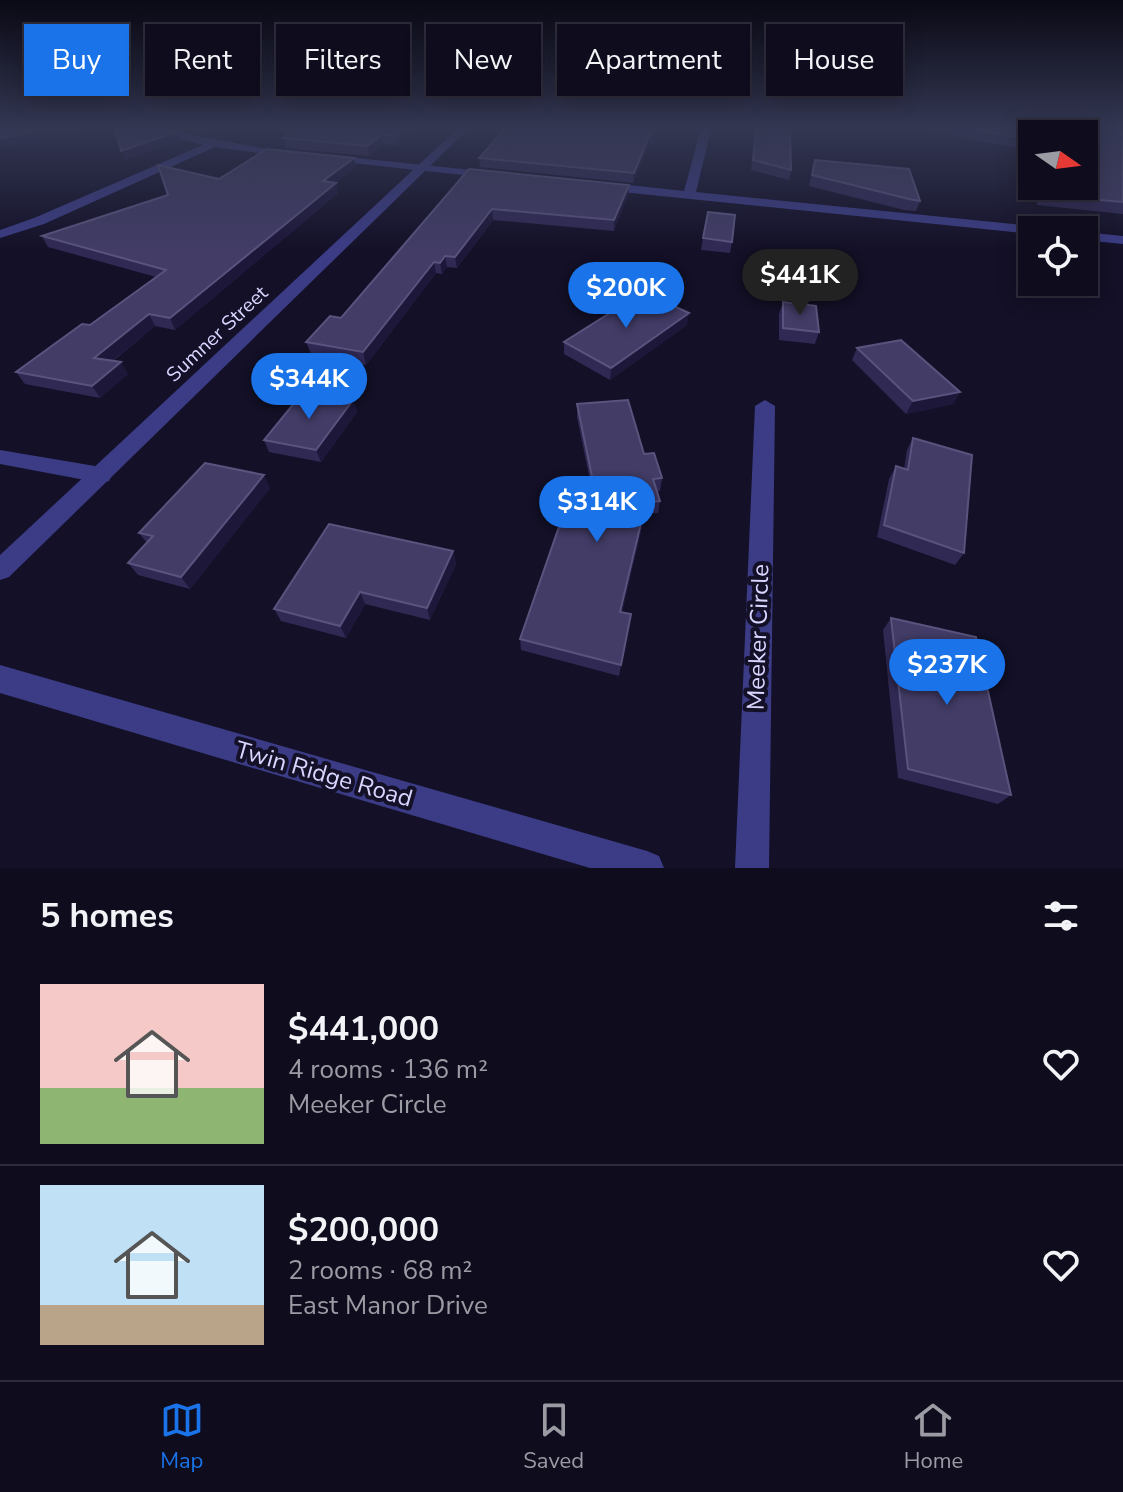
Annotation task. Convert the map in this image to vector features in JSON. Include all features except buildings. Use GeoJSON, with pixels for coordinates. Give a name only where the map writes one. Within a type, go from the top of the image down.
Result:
{"type":"FeatureCollection","features":[{"type":"Feature","properties":{"kind":"street"},"geometry":{"type":"LineString","coordinates":[[0,234],[39,221],[156,170]]}},
{"type":"Feature","properties":{"kind":"street","name":"Sumner Street"},"geometry":{"type":"LineString","coordinates":[[0,570],[423,170]]}},
{"type":"Feature","properties":{"kind":"street"},"geometry":{"type":"LineString","coordinates":[[440,170],[503,176]]}},
{"type":"Feature","properties":{"kind":"street"},"geometry":{"type":"LineString","coordinates":[[689,195],[696,170]]}},
{"type":"Feature","properties":{"kind":"street"},"geometry":{"type":"LineString","coordinates":[[581,184],[1018,229]]}},
{"type":"Feature","properties":{"kind":"street"},"geometry":{"type":"LineString","coordinates":[[1098,237],[1123,240]]}},
{"type":"Feature","properties":{"kind":"street","name":"Meeker Circle"},"geometry":{"type":"LineString","coordinates":[[752,868],[765,406]]}},
{"type":"Feature","properties":{"kind":"street"},"geometry":{"type":"LineString","coordinates":[[0,457],[101,475]]}},
{"type":"Feature","properties":{"kind":"street","name":"Twin Ridge Road"},"geometry":{"type":"LineString","coordinates":[[0,679],[647,868]]}}]}
